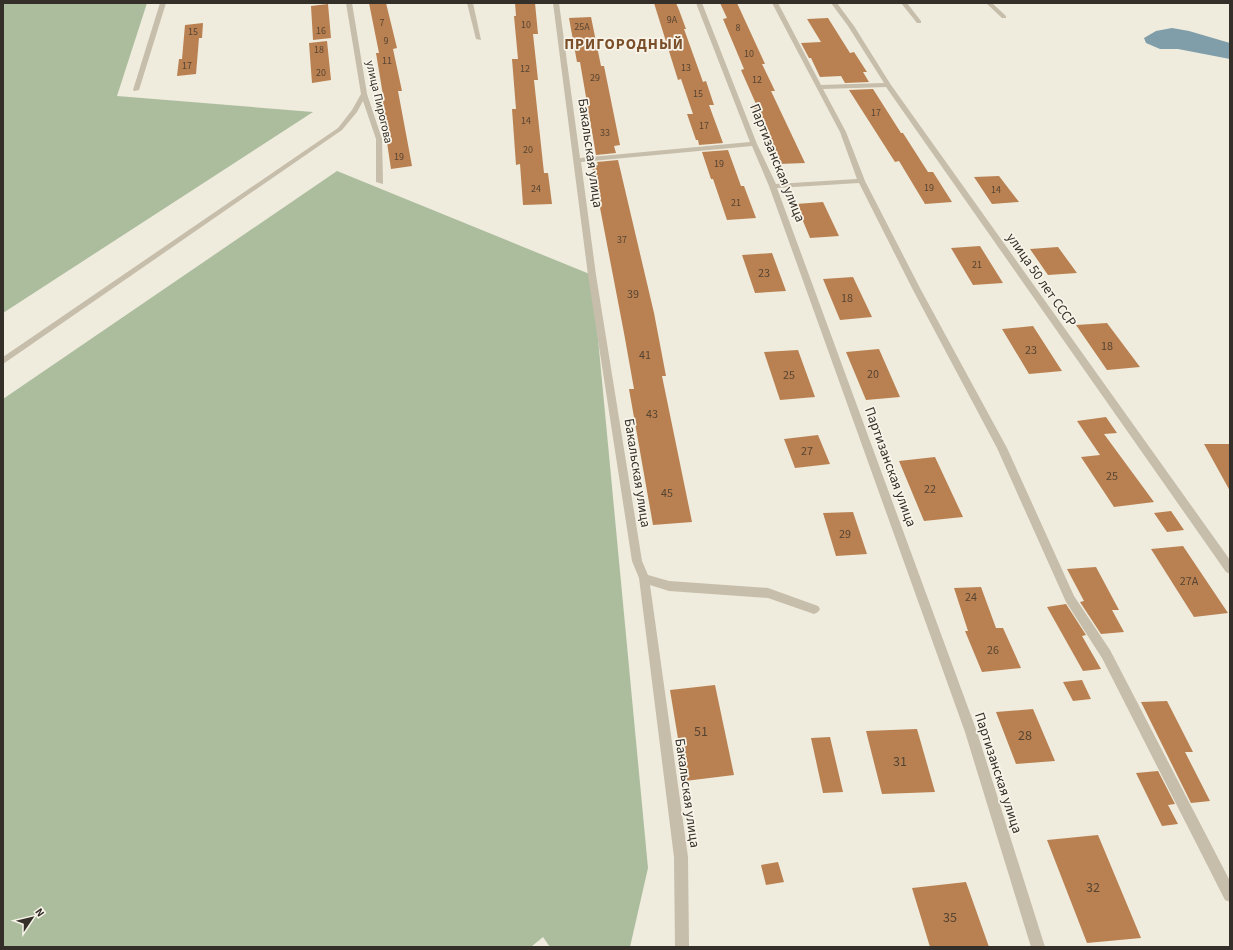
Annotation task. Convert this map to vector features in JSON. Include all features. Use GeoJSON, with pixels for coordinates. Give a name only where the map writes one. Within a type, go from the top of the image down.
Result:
{"type":"FeatureCollection","features":[{"type":"Feature","properties":{"kind":"street"},"geometry":{"type":"LineString","coordinates":[[136,90],[163,3]]}},
{"type":"Feature","properties":{"kind":"street","name":"улица Пирогова"},"geometry":{"type":"LineString","coordinates":[[349,3],[364,94],[379,139],[380,182]]}},
{"type":"Feature","properties":{"kind":"street"},"geometry":{"type":"LineString","coordinates":[[470,3],[479,39]]}},
{"type":"Feature","properties":{"kind":"street","name":"Бакальская улица"},"geometry":{"type":"LineString","coordinates":[[556,3],[592,275],[637,560],[644,578],[681,857],[682,947]]}},
{"type":"Feature","properties":{"kind":"street","name":"Партизанская улица"},"geometry":{"type":"LineString","coordinates":[[699,3],[754,144],[773,186],[971,732],[1038,947]]}},
{"type":"Feature","properties":{"kind":"street"},"geometry":{"type":"LineString","coordinates":[[775,3],[843,132],[862,181],[917,290],[1002,448],[1070,599],[1106,654],[1230,895]]}},
{"type":"Feature","properties":{"kind":"street","name":"улица 50 лет СССР"},"geometry":{"type":"LineString","coordinates":[[834,3],[851,26],[888,85],[1230,569]]}},
{"type":"Feature","properties":{"kind":"street"},"geometry":{"type":"LineString","coordinates":[[904,3],[919,22]]}},
{"type":"Feature","properties":{"kind":"street"},"geometry":{"type":"LineString","coordinates":[[989,3],[1004,17]]}},
{"type":"Feature","properties":{"kind":"street"},"geometry":{"type":"LineString","coordinates":[[820,87],[888,85]]}},
{"type":"Feature","properties":{"kind":"street"},"geometry":{"type":"LineString","coordinates":[[3,361],[340,129],[355,111],[364,94]]}},
{"type":"Feature","properties":{"kind":"street"},"geometry":{"type":"LineString","coordinates":[[577,160],[754,144]]}},
{"type":"Feature","properties":{"kind":"street"},"geometry":{"type":"LineString","coordinates":[[773,186],[862,181]]}},
{"type":"Feature","properties":{"kind":"street"},"geometry":{"type":"LineString","coordinates":[[644,578],[669,586],[768,593],[814,609]]}},
{"type":"Feature","properties":{"kind":"green space"},"geometry":{"type":"Polygon","coordinates":[[[3,3],[147,3],[117,96],[313,112],[3,313],[3,3]]]}},
{"type":"Feature","properties":{"kind":"green space"},"geometry":{"type":"Polygon","coordinates":[[[337,171],[592,275],[648,868],[630,947],[550,947],[543,937],[531,947],[3,947],[3,399],[337,171]]]}},
{"type":"Feature","properties":{"kind":"water"},"geometry":{"type":"Polygon","coordinates":[[[1172,28],[1189,31],[1230,43],[1230,59],[1178,49],[1160,49],[1146,43],[1144,38],[1156,31],[1172,28]]]}},
{"type":"Feature","properties":{"kind":"building"},"geometry":{"type":"Polygon","coordinates":[[[369,3],[386,3],[397,48],[393,49],[402,91],[398,91],[412,166],[391,169],[380,96],[383,95],[376,53],[379,53],[369,3]]]}},
{"type":"Feature","properties":{"kind":"building"},"geometry":{"type":"Polygon","coordinates":[[[515,3],[535,3],[538,34],[533,34],[538,80],[534,80],[544,173],[548,173],[552,204],[523,205],[520,164],[516,165],[512,109],[516,109],[512,59],[518,59],[514,16],[516,16],[515,3]]]}},
{"type":"Feature","properties":{"kind":"building"},"geometry":{"type":"Polygon","coordinates":[[[654,3],[676,3],[703,82],[706,81],[714,105],[709,105],[723,143],[699,145],[698,140],[696,140],[687,114],[693,114],[681,79],[678,80],[654,3]]]}},
{"type":"Feature","properties":{"kind":"building"},"geometry":{"type":"Polygon","coordinates":[[[720,3],[737,3],[765,64],[762,64],[775,91],[771,91],[805,163],[779,164],[752,104],[756,104],[741,70],[744,69],[723,19],[727,18],[720,3]]]}},
{"type":"Feature","properties":{"kind":"building"},"geometry":{"type":"Polygon","coordinates":[[[328,4],[331,38],[313,40],[311,6],[328,4]]]}},
{"type":"Feature","properties":{"kind":"building"},"geometry":{"type":"Polygon","coordinates":[[[591,17],[601,66],[604,66],[620,145],[614,146],[616,153],[596,155],[580,62],[577,62],[569,18],[591,17]]]}},
{"type":"Feature","properties":{"kind":"building"},"geometry":{"type":"Polygon","coordinates":[[[828,18],[850,53],[854,52],[867,72],[863,72],[869,82],[845,83],[841,76],[820,77],[811,58],[809,58],[801,43],[821,42],[807,19],[828,18]]]}},
{"type":"Feature","properties":{"kind":"building"},"geometry":{"type":"Polygon","coordinates":[[[203,23],[202,38],[199,38],[196,74],[177,76],[179,59],[182,59],[185,25],[203,23]]]}},
{"type":"Feature","properties":{"kind":"building"},"geometry":{"type":"Polygon","coordinates":[[[327,41],[331,80],[312,83],[309,43],[327,41]]]}},
{"type":"Feature","properties":{"kind":"building"},"geometry":{"type":"Polygon","coordinates":[[[873,89],[928,172],[933,172],[952,202],[925,204],[899,161],[895,162],[849,90],[873,89]]]}},
{"type":"Feature","properties":{"kind":"building"},"geometry":{"type":"Polygon","coordinates":[[[728,150],[741,186],[744,186],[756,218],[727,220],[702,152],[728,150]]]}},
{"type":"Feature","properties":{"kind":"building"},"geometry":{"type":"Polygon","coordinates":[[[618,160],[654,313],[666,376],[662,376],[692,522],[653,525],[629,389],[634,389],[592,166],[598,165],[597,162],[618,160]]]}},
{"type":"Feature","properties":{"kind":"building"},"geometry":{"type":"Polygon","coordinates":[[[999,176],[1019,202],[992,204],[974,177],[999,176]]]}},
{"type":"Feature","properties":{"kind":"building"},"geometry":{"type":"Polygon","coordinates":[[[823,202],[839,236],[810,238],[796,204],[823,202]]]}},
{"type":"Feature","properties":{"kind":"building"},"geometry":{"type":"Polygon","coordinates":[[[980,246],[1003,283],[973,285],[951,248],[980,246]]]}},
{"type":"Feature","properties":{"kind":"building"},"geometry":{"type":"Polygon","coordinates":[[[1058,247],[1077,273],[1048,275],[1030,249],[1058,247]]]}},
{"type":"Feature","properties":{"kind":"building"},"geometry":{"type":"Polygon","coordinates":[[[772,253],[786,291],[755,293],[742,255],[772,253]]]}},
{"type":"Feature","properties":{"kind":"building"},"geometry":{"type":"Polygon","coordinates":[[[853,277],[872,317],[840,320],[823,279],[853,277]]]}},
{"type":"Feature","properties":{"kind":"building"},"geometry":{"type":"Polygon","coordinates":[[[1107,323],[1140,367],[1107,370],[1076,325],[1107,323]]]}},
{"type":"Feature","properties":{"kind":"building"},"geometry":{"type":"Polygon","coordinates":[[[1033,326],[1062,371],[1029,374],[1002,329],[1033,326]]]}},
{"type":"Feature","properties":{"kind":"building"},"geometry":{"type":"Polygon","coordinates":[[[879,349],[900,397],[866,400],[846,352],[879,349]]]}},
{"type":"Feature","properties":{"kind":"building"},"geometry":{"type":"Polygon","coordinates":[[[798,350],[815,397],[780,400],[764,352],[798,350]]]}},
{"type":"Feature","properties":{"kind":"building"},"geometry":{"type":"Polygon","coordinates":[[[1106,417],[1117,433],[1104,434],[1154,502],[1114,507],[1081,457],[1100,455],[1077,421],[1106,417]]]}},
{"type":"Feature","properties":{"kind":"building"},"geometry":{"type":"Polygon","coordinates":[[[818,435],[830,464],[795,468],[784,439],[818,435]]]}},
{"type":"Feature","properties":{"kind":"building"},"geometry":{"type":"Polygon","coordinates":[[[1204,444],[1230,444],[1230,491],[1204,444]]]}},
{"type":"Feature","properties":{"kind":"building"},"geometry":{"type":"Polygon","coordinates":[[[935,457],[963,517],[924,521],[899,461],[935,457]]]}},
{"type":"Feature","properties":{"kind":"building"},"geometry":{"type":"Polygon","coordinates":[[[1171,511],[1184,530],[1167,532],[1154,513],[1171,511]]]}},
{"type":"Feature","properties":{"kind":"building"},"geometry":{"type":"Polygon","coordinates":[[[853,512],[867,554],[836,556],[823,513],[853,512]]]}},
{"type":"Feature","properties":{"kind":"building"},"geometry":{"type":"Polygon","coordinates":[[[1183,546],[1228,613],[1194,617],[1151,549],[1183,546]]]}},
{"type":"Feature","properties":{"kind":"building"},"geometry":{"type":"Polygon","coordinates":[[[1096,567],[1119,610],[1112,610],[1124,632],[1101,634],[1080,602],[1084,601],[1067,569],[1096,567]]]}},
{"type":"Feature","properties":{"kind":"building"},"geometry":{"type":"Polygon","coordinates":[[[981,587],[996,628],[1003,628],[1021,668],[982,672],[965,631],[968,631],[954,588],[981,587]]]}},
{"type":"Feature","properties":{"kind":"building"},"geometry":{"type":"Polygon","coordinates":[[[1066,604],[1086,635],[1082,636],[1101,669],[1083,671],[1047,607],[1066,604]]]}},
{"type":"Feature","properties":{"kind":"building"},"geometry":{"type":"Polygon","coordinates":[[[1082,680],[1091,699],[1073,701],[1063,682],[1082,680]]]}},
{"type":"Feature","properties":{"kind":"building"},"geometry":{"type":"Polygon","coordinates":[[[715,685],[734,775],[685,781],[670,690],[715,685]]]}},
{"type":"Feature","properties":{"kind":"building"},"geometry":{"type":"Polygon","coordinates":[[[1167,701],[1193,752],[1185,752],[1210,801],[1191,803],[1141,702],[1167,701]]]}},
{"type":"Feature","properties":{"kind":"building"},"geometry":{"type":"Polygon","coordinates":[[[1033,709],[1055,761],[1016,764],[996,712],[1033,709]]]}},
{"type":"Feature","properties":{"kind":"building"},"geometry":{"type":"Polygon","coordinates":[[[917,729],[935,792],[882,794],[866,731],[917,729]]]}},
{"type":"Feature","properties":{"kind":"building"},"geometry":{"type":"Polygon","coordinates":[[[830,737],[843,792],[823,793],[811,738],[830,737]]]}},
{"type":"Feature","properties":{"kind":"building"},"geometry":{"type":"Polygon","coordinates":[[[1158,771],[1175,804],[1168,805],[1178,824],[1162,826],[1136,773],[1158,771]]]}},
{"type":"Feature","properties":{"kind":"building"},"geometry":{"type":"Polygon","coordinates":[[[1098,835],[1141,938],[1087,943],[1047,840],[1098,835]]]}},
{"type":"Feature","properties":{"kind":"building"},"geometry":{"type":"Polygon","coordinates":[[[778,862],[784,882],[766,885],[761,865],[778,862]]]}},
{"type":"Feature","properties":{"kind":"building"},"geometry":{"type":"Polygon","coordinates":[[[966,882],[989,947],[930,947],[912,888],[966,882]]]}},
{"type":"Feature","properties":{"kind":"district","name":"ПРИГОРОДНЫЙ"},"geometry":{"type":"Point","coordinates":[624,44]}}]}
